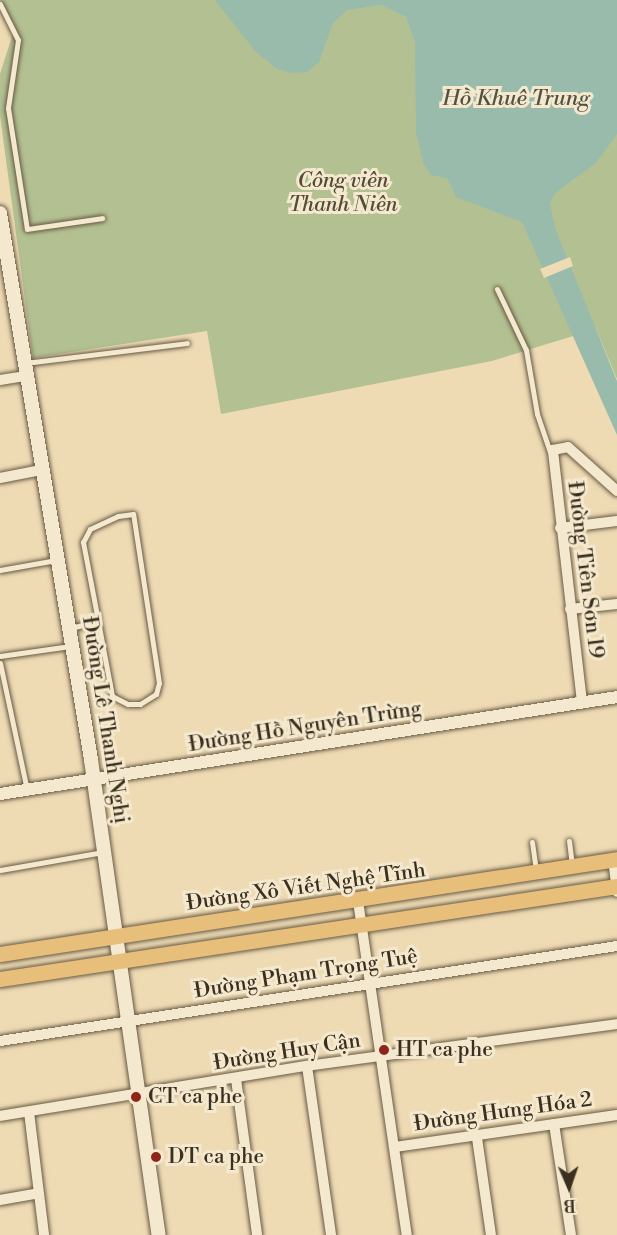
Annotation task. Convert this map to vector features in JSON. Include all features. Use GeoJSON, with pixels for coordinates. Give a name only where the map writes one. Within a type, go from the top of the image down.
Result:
{"type":"FeatureCollection","features":[{"type":"Feature","properties":{"kind":"main road","name":"Đường Lê Thanh Nghị"},"geometry":{"type":"LineString","coordinates":[[0,213],[24,370],[94,780],[159,1235]]}},
{"type":"Feature","properties":{"kind":"main road","name":"Đường Xô Viết Nghệ Tĩnh"},"geometry":{"type":"LineString","coordinates":[[0,954],[115,935],[358,901],[615,859]]}},
{"type":"Feature","properties":{"kind":"main road","name":"Đường Xô Viết Nghệ Tĩnh"},"geometry":{"type":"LineString","coordinates":[[0,980],[118,960],[617,888]]}},
{"type":"Feature","properties":{"kind":"street"},"geometry":{"type":"LineString","coordinates":[[0,380],[24,370]]}},
{"type":"Feature","properties":{"kind":"street","name":"Đường Tiên Sơn 19"},"geometry":{"type":"LineString","coordinates":[[582,702],[551,456],[558,447],[568,447],[617,491]]}},
{"type":"Feature","properties":{"kind":"street"},"geometry":{"type":"LineString","coordinates":[[0,478],[42,470]]}},
{"type":"Feature","properties":{"kind":"street"},"geometry":{"type":"LineString","coordinates":[[560,528],[617,521]]}},
{"type":"Feature","properties":{"kind":"street"},"geometry":{"type":"LineString","coordinates":[[570,609],[617,604]]}},
{"type":"Feature","properties":{"kind":"street","name":"Đường Hồ Nguyên Trừng"},"geometry":{"type":"LineString","coordinates":[[0,794],[617,697]]}},
{"type":"Feature","properties":{"kind":"street"},"geometry":{"type":"LineString","coordinates":[[615,859],[617,888]]}},
{"type":"Feature","properties":{"kind":"street"},"geometry":{"type":"LineString","coordinates":[[358,901],[372,984],[407,1235]]}},
{"type":"Feature","properties":{"kind":"street","name":"Đường Phạm Trọng Tuệ"},"geometry":{"type":"LineString","coordinates":[[0,1041],[617,946]]}},
{"type":"Feature","properties":{"kind":"street","name":"Đường Huy Cận"},"geometry":{"type":"LineString","coordinates":[[0,1116],[307,1066],[617,1024]]}},
{"type":"Feature","properties":{"kind":"street"},"geometry":{"type":"LineString","coordinates":[[307,1066],[331,1235]]}},
{"type":"Feature","properties":{"kind":"street"},"geometry":{"type":"LineString","coordinates":[[236,1079],[257,1235]]}},
{"type":"Feature","properties":{"kind":"street"},"geometry":{"type":"LineString","coordinates":[[29,1112],[44,1235]]}},
{"type":"Feature","properties":{"kind":"street","name":"Đường Hưng Hóa 2"},"geometry":{"type":"LineString","coordinates":[[395,1147],[477,1138],[617,1114]]}},
{"type":"Feature","properties":{"kind":"street"},"geometry":{"type":"LineString","coordinates":[[554,1124],[571,1235]]}},
{"type":"Feature","properties":{"kind":"street"},"geometry":{"type":"LineString","coordinates":[[477,1138],[491,1235]]}},
{"type":"Feature","properties":{"kind":"street"},"geometry":{"type":"LineString","coordinates":[[0,1200],[38,1193]]}},
{"type":"Feature","properties":{"kind":"lane"},"geometry":{"type":"LineString","coordinates":[[0,3],[18,40],[8,108],[27,229],[102,218]]}},
{"type":"Feature","properties":{"kind":"lane"},"geometry":{"type":"LineString","coordinates":[[497,289],[526,350],[537,414],[551,456]]}},
{"type":"Feature","properties":{"kind":"lane"},"geometry":{"type":"LineString","coordinates":[[24,370],[187,343]]}},
{"type":"Feature","properties":{"kind":"lane"},"geometry":{"type":"LineString","coordinates":[[133,514],[159,683],[156,694],[140,704],[128,704],[112,696],[98,621],[83,542],[90,529],[118,516],[133,514]]}},
{"type":"Feature","properties":{"kind":"lane"},"geometry":{"type":"LineString","coordinates":[[0,570],[58,560]]}},
{"type":"Feature","properties":{"kind":"lane"},"geometry":{"type":"LineString","coordinates":[[69,628],[98,621]]}},
{"type":"Feature","properties":{"kind":"lane"},"geometry":{"type":"LineString","coordinates":[[0,656],[71,646]]}},
{"type":"Feature","properties":{"kind":"lane"},"geometry":{"type":"LineString","coordinates":[[0,663],[27,790]]}},
{"type":"Feature","properties":{"kind":"lane"},"geometry":{"type":"LineString","coordinates":[[569,841],[572,866]]}},
{"type":"Feature","properties":{"kind":"lane"},"geometry":{"type":"LineString","coordinates":[[532,842],[536,872]]}},
{"type":"Feature","properties":{"kind":"lane"},"geometry":{"type":"LineString","coordinates":[[0,870],[104,852]]}},
{"type":"Feature","properties":{"kind":"green space","name":"Công viên Thanh Niên"},"geometry":{"type":"Polygon","coordinates":[[[0,0],[617,0],[617,379],[596,329],[492,361],[221,414],[207,331],[33,358],[0,116],[0,74],[14,30],[0,0]]]}},
{"type":"Feature","properties":{"kind":"water","name":"Hồ Khuê Trung"},"geometry":{"type":"Polygon","coordinates":[[[215,0],[617,0],[617,134],[596,163],[555,193],[550,203],[555,228],[617,381],[617,435],[522,222],[456,197],[447,178],[431,175],[424,165],[416,133],[415,42],[406,17],[381,5],[347,10],[333,23],[319,62],[307,72],[292,73],[277,69],[255,51],[215,0]]]}},
{"type":"Feature","properties":{"kind":"pier"},"geometry":{"type":"Polygon","coordinates":[[[570,257],[573,266],[544,278],[540,269],[570,257]]]}},
{"type":"Feature","properties":{"kind":"place","name":"HT ca phe"},"geometry":{"type":"Point","coordinates":[384,1050]}},
{"type":"Feature","properties":{"kind":"place","name":"CT ca phe"},"geometry":{"type":"Point","coordinates":[136,1097]}},
{"type":"Feature","properties":{"kind":"place","name":"DT ca phe"},"geometry":{"type":"Point","coordinates":[156,1157]}}]}
